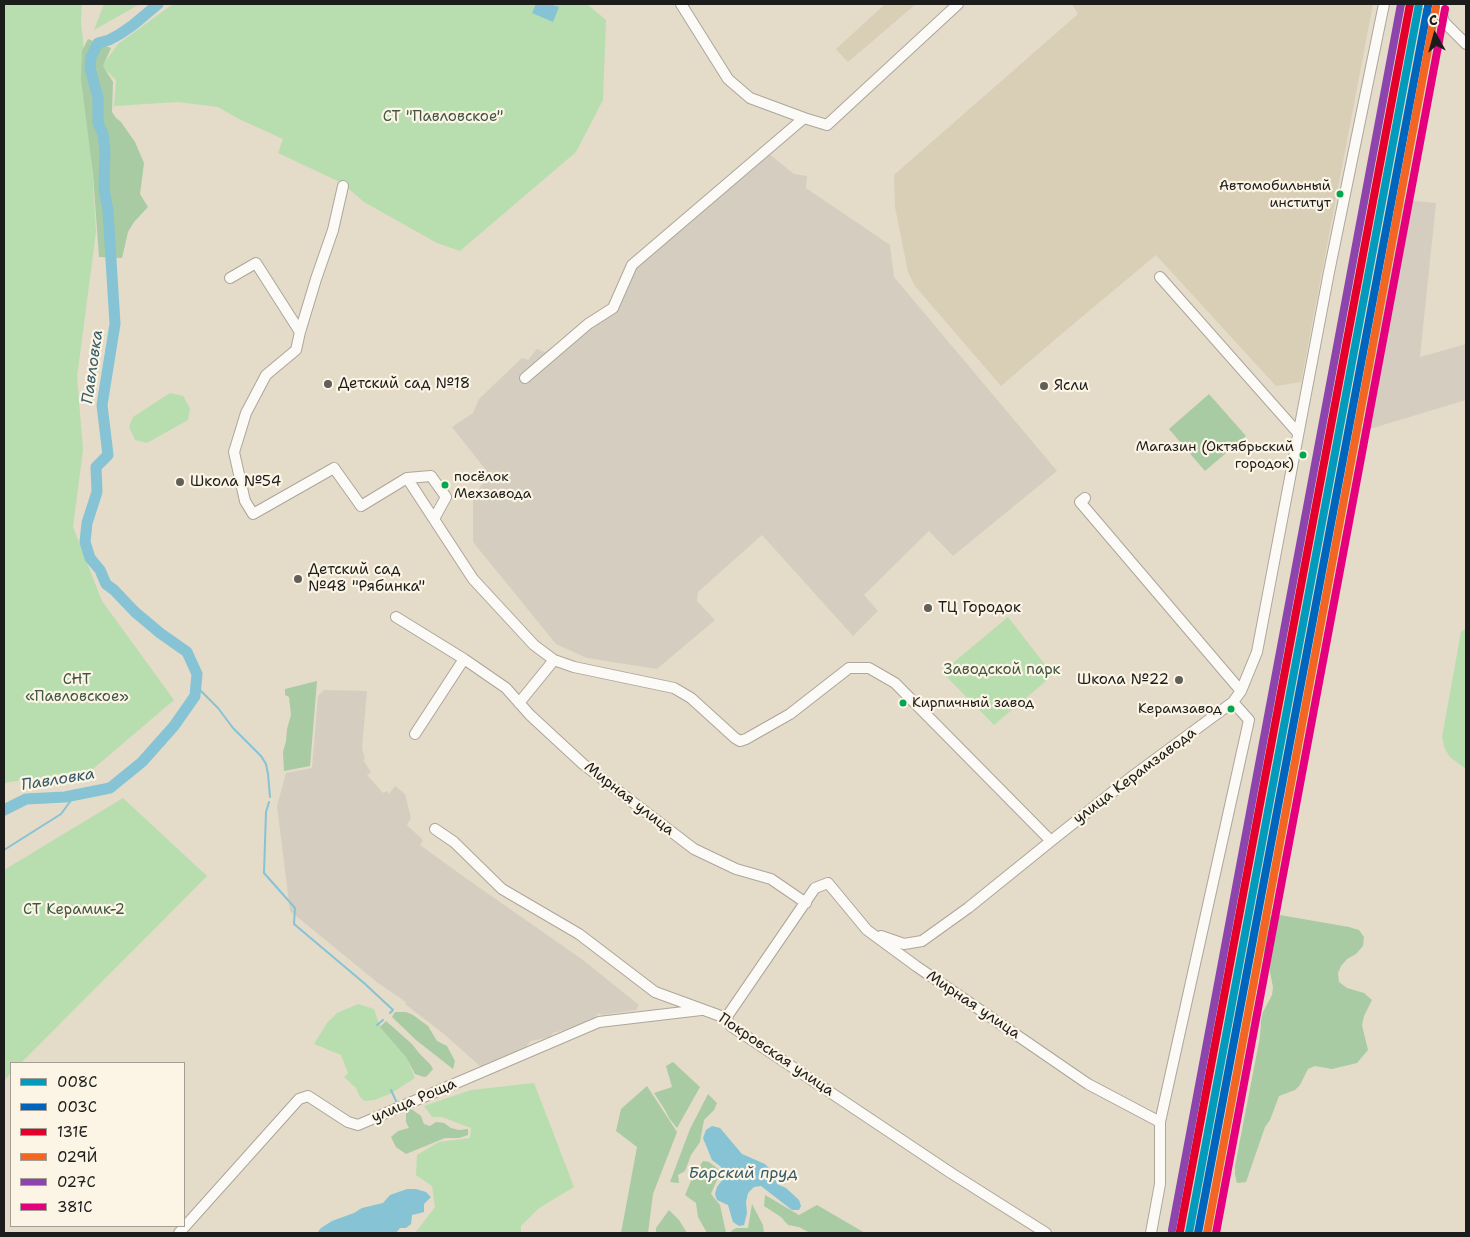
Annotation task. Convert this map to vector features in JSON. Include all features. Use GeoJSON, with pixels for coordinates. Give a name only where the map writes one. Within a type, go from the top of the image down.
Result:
{"type":"FeatureCollection","features":[{"type":"Feature","properties":{"kind":"street"},"geometry":{"type":"LineString","coordinates":[[681,4],[728,79],[750,98],[827,125],[958,4]]}},
{"type":"Feature","properties":{"kind":"street","name":"улица Керамзавода"},"geometry":{"type":"LineString","coordinates":[[871,933],[904,944],[922,941],[968,908],[1134,775],[1233,702],[1241,691],[1257,652],[1329,272],[1384,4]]}},
{"type":"Feature","properties":{"kind":"street"},"geometry":{"type":"LineString","coordinates":[[1425,4],[1440,5],[1444,22],[1466,44]]}},
{"type":"Feature","properties":{"kind":"street"},"geometry":{"type":"LineString","coordinates":[[525,378],[588,324],[613,308],[632,265],[804,118]]}},
{"type":"Feature","properties":{"kind":"street"},"geometry":{"type":"LineString","coordinates":[[343,186],[334,230],[316,279],[296,350],[266,375],[246,413],[234,452],[245,501],[254,514],[334,468],[361,506],[406,478],[431,476],[446,497],[434,519]]}},
{"type":"Feature","properties":{"kind":"street"},"geometry":{"type":"LineString","coordinates":[[230,278],[256,263],[300,332]]}},
{"type":"Feature","properties":{"kind":"street"},"geometry":{"type":"LineString","coordinates":[[1160,277],[1298,433]]}},
{"type":"Feature","properties":{"kind":"street"},"geometry":{"type":"LineString","coordinates":[[406,478],[473,579],[534,645],[554,660],[574,667],[674,688],[691,698],[740,741],[790,714],[849,668],[868,668],[895,683],[1051,841]]}},
{"type":"Feature","properties":{"kind":"street"},"geometry":{"type":"LineString","coordinates":[[1085,498],[1080,502],[1241,691]]}},
{"type":"Feature","properties":{"kind":"street","name":"Мирная улица"},"geometry":{"type":"LineString","coordinates":[[396,617],[464,659],[506,688],[518,703],[582,764],[694,849],[736,869],[771,880],[806,903]]}},
{"type":"Feature","properties":{"kind":"street"},"geometry":{"type":"LineString","coordinates":[[415,734],[464,659]]}},
{"type":"Feature","properties":{"kind":"street"},"geometry":{"type":"LineString","coordinates":[[518,703],[554,660]]}},
{"type":"Feature","properties":{"kind":"street"},"geometry":{"type":"LineString","coordinates":[[1151,1233],[1160,1184],[1160,1122],[1249,720],[1233,702]]}},
{"type":"Feature","properties":{"kind":"street","name":"Покровская улица"},"geometry":{"type":"LineString","coordinates":[[435,829],[454,842],[502,889],[579,934],[655,992],[726,1018],[731,1026],[951,1173],[1046,1233]]}},
{"type":"Feature","properties":{"kind":"street","name":"Мирная улица"},"geometry":{"type":"LineString","coordinates":[[726,1018],[816,888],[828,883],[867,930],[916,966],[1088,1084],[1160,1122]]}},
{"type":"Feature","properties":{"kind":"street","name":"улица Роща"},"geometry":{"type":"LineString","coordinates":[[185,1226],[299,1100],[308,1096],[348,1122],[358,1125],[599,1022],[705,1010]]}},
{"type":"Feature","properties":{"kind":"shaded area"},"geometry":{"type":"Polygon","coordinates":[[[885,4],[916,4],[848,62],[836,49],[885,4]]]}},
{"type":"Feature","properties":{"kind":"shaded area"},"geometry":{"type":"Polygon","coordinates":[[[1072,4],[1373,4],[1301,382],[1276,386],[1156,255],[1001,386],[915,286],[908,272],[895,207],[894,175],[1078,14],[1072,4]]]}},
{"type":"Feature","properties":{"kind":"shaded area"},"geometry":{"type":"Polygon","coordinates":[[[769,154],[794,174],[807,176],[806,188],[890,245],[894,277],[1057,471],[953,556],[929,531],[864,595],[878,611],[853,636],[762,535],[698,592],[697,601],[715,620],[657,669],[587,658],[556,644],[473,542],[473,498],[489,474],[452,427],[473,413],[479,399],[522,358],[528,360],[537,349],[545,352],[619,303],[636,266],[769,154]]]}},
{"type":"Feature","properties":{"kind":"shaded area"},"geometry":{"type":"Polygon","coordinates":[[[1394,199],[1436,203],[1420,357],[1466,344],[1466,400],[1363,431],[1394,199]]]}},
{"type":"Feature","properties":{"kind":"shaded area"},"geometry":{"type":"Polygon","coordinates":[[[324,690],[367,691],[362,748],[365,759],[363,760],[371,772],[367,775],[383,793],[387,791],[389,794],[395,786],[405,794],[411,818],[407,825],[423,840],[420,845],[583,960],[639,1005],[636,1010],[602,1015],[599,1013],[589,1023],[554,1032],[550,1037],[531,1041],[523,1050],[500,1061],[486,1063],[482,1068],[444,1034],[405,1004],[406,1002],[378,983],[290,911],[277,806],[286,773],[312,768],[318,696],[324,690]]]}},
{"type":"Feature","properties":{"kind":"green space","name":"СНТ «Павловское»"},"geometry":{"type":"Polygon","coordinates":[[[4,4],[82,4],[81,22],[88,89],[96,232],[77,377],[83,450],[73,527],[102,601],[174,700],[93,769],[4,783],[4,4]]]}},
{"type":"Feature","properties":{"kind":"green space"},"geometry":{"type":"Polygon","coordinates":[[[104,4],[140,4],[94,30],[104,4]]]}},
{"type":"Feature","properties":{"kind":"green space","name":"СТ \"Павловское\""},"geometry":{"type":"Polygon","coordinates":[[[173,4],[587,4],[606,20],[603,100],[576,152],[460,251],[437,243],[364,202],[342,183],[278,153],[283,139],[218,107],[178,102],[114,106],[116,80],[102,66],[118,44],[173,4]]]}},
{"type":"Feature","properties":{"kind":"green space"},"geometry":{"type":"Polygon","coordinates":[[[88,39],[111,48],[103,66],[113,82],[112,112],[135,142],[144,163],[140,194],[148,207],[134,222],[128,232],[122,258],[99,257],[93,174],[81,79],[82,51],[88,39]]]}},
{"type":"Feature","properties":{"kind":"green space"},"geometry":{"type":"Polygon","coordinates":[[[170,393],[183,396],[190,408],[188,420],[147,443],[135,440],[129,427],[133,417],[170,393]]]}},
{"type":"Feature","properties":{"kind":"green space"},"geometry":{"type":"Polygon","coordinates":[[[1209,394],[1246,436],[1205,471],[1169,429],[1209,394]]]}},
{"type":"Feature","properties":{"kind":"green space","name":"Заводской парк"},"geometry":{"type":"Polygon","coordinates":[[[1008,617],[1053,675],[994,725],[942,672],[1008,617]]]}},
{"type":"Feature","properties":{"kind":"green space"},"geometry":{"type":"Polygon","coordinates":[[[1466,628],[1466,769],[1450,757],[1445,749],[1442,737],[1461,632],[1466,628]]]}},
{"type":"Feature","properties":{"kind":"green space"},"geometry":{"type":"Polygon","coordinates":[[[317,681],[310,766],[284,771],[283,752],[291,715],[289,697],[285,695],[285,689],[317,681]]]}},
{"type":"Feature","properties":{"kind":"green space","name":"СТ Керамик-2"},"geometry":{"type":"Polygon","coordinates":[[[123,798],[207,876],[22,1062],[10,1062],[10,1074],[4,1081],[4,870],[123,798]]]}},
{"type":"Feature","properties":{"kind":"green space"},"geometry":{"type":"Polygon","coordinates":[[[1274,914],[1349,927],[1359,930],[1364,937],[1363,946],[1356,954],[1347,959],[1338,973],[1339,982],[1347,988],[1364,993],[1372,1000],[1362,1025],[1368,1050],[1357,1063],[1332,1069],[1315,1066],[1308,1069],[1300,1085],[1295,1090],[1279,1096],[1270,1120],[1265,1127],[1246,1182],[1237,1183],[1235,1166],[1260,1037],[1261,1020],[1272,995],[1273,987],[1263,945],[1264,929],[1267,920],[1274,914]]]}},
{"type":"Feature","properties":{"kind":"green space"},"geometry":{"type":"Polygon","coordinates":[[[358,1004],[374,1009],[379,1024],[399,1039],[415,1078],[390,1094],[374,1100],[365,1101],[360,1097],[356,1088],[344,1077],[348,1073],[341,1055],[314,1044],[327,1023],[337,1013],[358,1004]]]}},
{"type":"Feature","properties":{"kind":"green space"},"geometry":{"type":"Polygon","coordinates":[[[395,1012],[406,1012],[428,1026],[437,1041],[447,1046],[455,1061],[453,1069],[416,1040],[392,1017],[395,1012]]]}},
{"type":"Feature","properties":{"kind":"green space"},"geometry":{"type":"Polygon","coordinates":[[[386,1021],[412,1044],[430,1064],[433,1069],[427,1076],[415,1074],[406,1057],[380,1027],[386,1021]]]}},
{"type":"Feature","properties":{"kind":"green space"},"geometry":{"type":"Polygon","coordinates":[[[673,1062],[700,1087],[677,1128],[654,1093],[672,1087],[666,1066],[673,1062]]]}},
{"type":"Feature","properties":{"kind":"green space"},"geometry":{"type":"Polygon","coordinates":[[[534,1083],[574,1187],[539,1208],[521,1226],[521,1233],[415,1233],[435,1207],[432,1186],[416,1175],[417,1155],[439,1142],[470,1138],[471,1128],[442,1117],[432,1117],[424,1106],[471,1090],[534,1083]]]}},
{"type":"Feature","properties":{"kind":"green space"},"geometry":{"type":"Polygon","coordinates":[[[647,1086],[677,1132],[653,1194],[648,1233],[621,1233],[637,1147],[616,1131],[621,1109],[647,1086]]]}},
{"type":"Feature","properties":{"kind":"green space"},"geometry":{"type":"Polygon","coordinates":[[[708,1094],[717,1103],[714,1110],[704,1120],[700,1142],[691,1155],[685,1171],[678,1175],[679,1183],[670,1182],[690,1129],[708,1094]]]}},
{"type":"Feature","properties":{"kind":"green space"},"geometry":{"type":"Polygon","coordinates":[[[410,1108],[421,1116],[424,1124],[430,1126],[436,1122],[444,1123],[451,1128],[459,1130],[468,1129],[468,1135],[459,1138],[445,1138],[406,1154],[396,1147],[391,1137],[398,1131],[409,1128],[406,1122],[406,1111],[410,1108]]]}},
{"type":"Feature","properties":{"kind":"green space"},"geometry":{"type":"Polygon","coordinates":[[[703,1161],[709,1162],[722,1172],[711,1194],[720,1205],[726,1233],[707,1233],[698,1217],[696,1203],[685,1195],[693,1176],[703,1161]]]}},
{"type":"Feature","properties":{"kind":"green space"},"geometry":{"type":"Polygon","coordinates":[[[765,1195],[799,1215],[817,1205],[865,1233],[810,1233],[799,1227],[788,1225],[781,1217],[764,1206],[765,1195]]]}},
{"type":"Feature","properties":{"kind":"green space"},"geometry":{"type":"Polygon","coordinates":[[[752,1204],[763,1225],[764,1233],[732,1233],[731,1231],[736,1228],[748,1228],[752,1204]]]}},
{"type":"Feature","properties":{"kind":"green space"},"geometry":{"type":"Polygon","coordinates":[[[669,1210],[679,1220],[687,1233],[656,1233],[656,1228],[669,1210]]]}},
{"type":"Feature","properties":{"kind":"water"},"geometry":{"type":"Polygon","coordinates":[[[536,4],[549,4],[559,7],[553,22],[532,13],[536,4]]]}},
{"type":"Feature","properties":{"kind":"water","name":"Барский пруд"},"geometry":{"type":"Polygon","coordinates":[[[712,1126],[720,1128],[742,1154],[765,1164],[774,1173],[777,1184],[786,1188],[799,1200],[801,1206],[799,1210],[792,1210],[761,1186],[754,1187],[748,1193],[744,1225],[739,1226],[733,1222],[728,1205],[717,1200],[715,1194],[726,1173],[712,1160],[703,1138],[706,1130],[712,1126]]]}},
{"type":"Feature","properties":{"kind":"water"},"geometry":{"type":"Polygon","coordinates":[[[407,1189],[426,1192],[431,1197],[424,1204],[424,1212],[412,1215],[411,1224],[406,1228],[400,1228],[396,1233],[317,1233],[332,1221],[362,1208],[383,1203],[390,1195],[407,1189]]]}},
{"type":"Feature","properties":{"kind":"waterway","name":"Павловка"},"geometry":{"type":"LineString","coordinates":[[4,810],[26,799],[65,797],[110,788],[142,762],[174,726],[195,696],[197,674],[187,652],[160,633],[106,584],[100,570],[90,558],[85,542],[87,523],[97,492],[96,467],[108,455],[102,405],[115,324],[108,211],[104,189],[105,150],[103,134],[98,123],[98,98],[90,68],[91,57],[98,43],[120,34],[158,4]]}},
{"type":"Feature","properties":{"kind":"waterway"},"geometry":{"type":"LineString","coordinates":[[196,686],[261,756],[266,764],[270,797]]}},
{"type":"Feature","properties":{"kind":"waterway"},"geometry":{"type":"LineString","coordinates":[[4,850],[61,814],[75,795]]}},
{"type":"Feature","properties":{"kind":"waterway"},"geometry":{"type":"LineString","coordinates":[[269,802],[266,812],[264,873],[295,908],[294,924],[364,983],[393,1010],[390,1013]]}},
{"type":"Feature","properties":{"kind":"waterway"},"geometry":{"type":"LineString","coordinates":[[377,1025],[383,1020]]}},
{"type":"Feature","properties":{"kind":"waterway"},"geometry":{"type":"LineString","coordinates":[[391,1090],[397,1103]]}},
{"type":"Feature","properties":{"kind":"transit line","name":"027С"},"geometry":{"type":"LineString","coordinates":[[1172,1230],[1401,4]]}},
{"type":"Feature","properties":{"kind":"transit line","name":"131Е"},"geometry":{"type":"LineString","coordinates":[[1180,1231],[1410,4]]}},
{"type":"Feature","properties":{"kind":"transit line","name":"008С"},"geometry":{"type":"LineString","coordinates":[[1189,1233],[1419,4]]}},
{"type":"Feature","properties":{"kind":"transit line","name":"003С"},"geometry":{"type":"LineString","coordinates":[[1198,1233],[1428,6]]}},
{"type":"Feature","properties":{"kind":"transit line","name":"029Й"},"geometry":{"type":"LineString","coordinates":[[1207,1233],[1436,7]]}},
{"type":"Feature","properties":{"kind":"transit line","name":"381С"},"geometry":{"type":"LineString","coordinates":[[1216,1233],[1445,9]]}},
{"type":"Feature","properties":{"kind":"place","name":"Автомобильный институт"},"geometry":{"type":"Point","coordinates":[1340,194]}},
{"type":"Feature","properties":{"kind":"place","name":"Детский сад №18"},"geometry":{"type":"Point","coordinates":[328,384]}},
{"type":"Feature","properties":{"kind":"place","name":"Ясли"},"geometry":{"type":"Point","coordinates":[1044,386]}},
{"type":"Feature","properties":{"kind":"place","name":"Магазин (Октябрьский городок)"},"geometry":{"type":"Point","coordinates":[1303,455]}},
{"type":"Feature","properties":{"kind":"place","name":"Школа №54"},"geometry":{"type":"Point","coordinates":[180,482]}},
{"type":"Feature","properties":{"kind":"place","name":"посёлок Мехзавода"},"geometry":{"type":"Point","coordinates":[445,485]}},
{"type":"Feature","properties":{"kind":"place","name":"Детский сад №48 \"Рябинка\""},"geometry":{"type":"Point","coordinates":[298,579]}},
{"type":"Feature","properties":{"kind":"place","name":"ТЦ Городок"},"geometry":{"type":"Point","coordinates":[928,608]}},
{"type":"Feature","properties":{"kind":"place","name":"Школа №22"},"geometry":{"type":"Point","coordinates":[1179,680]}},
{"type":"Feature","properties":{"kind":"place","name":"Кирпичный завод"},"geometry":{"type":"Point","coordinates":[903,703]}},
{"type":"Feature","properties":{"kind":"place","name":"Керамзавод"},"geometry":{"type":"Point","coordinates":[1231,709]}}]}
